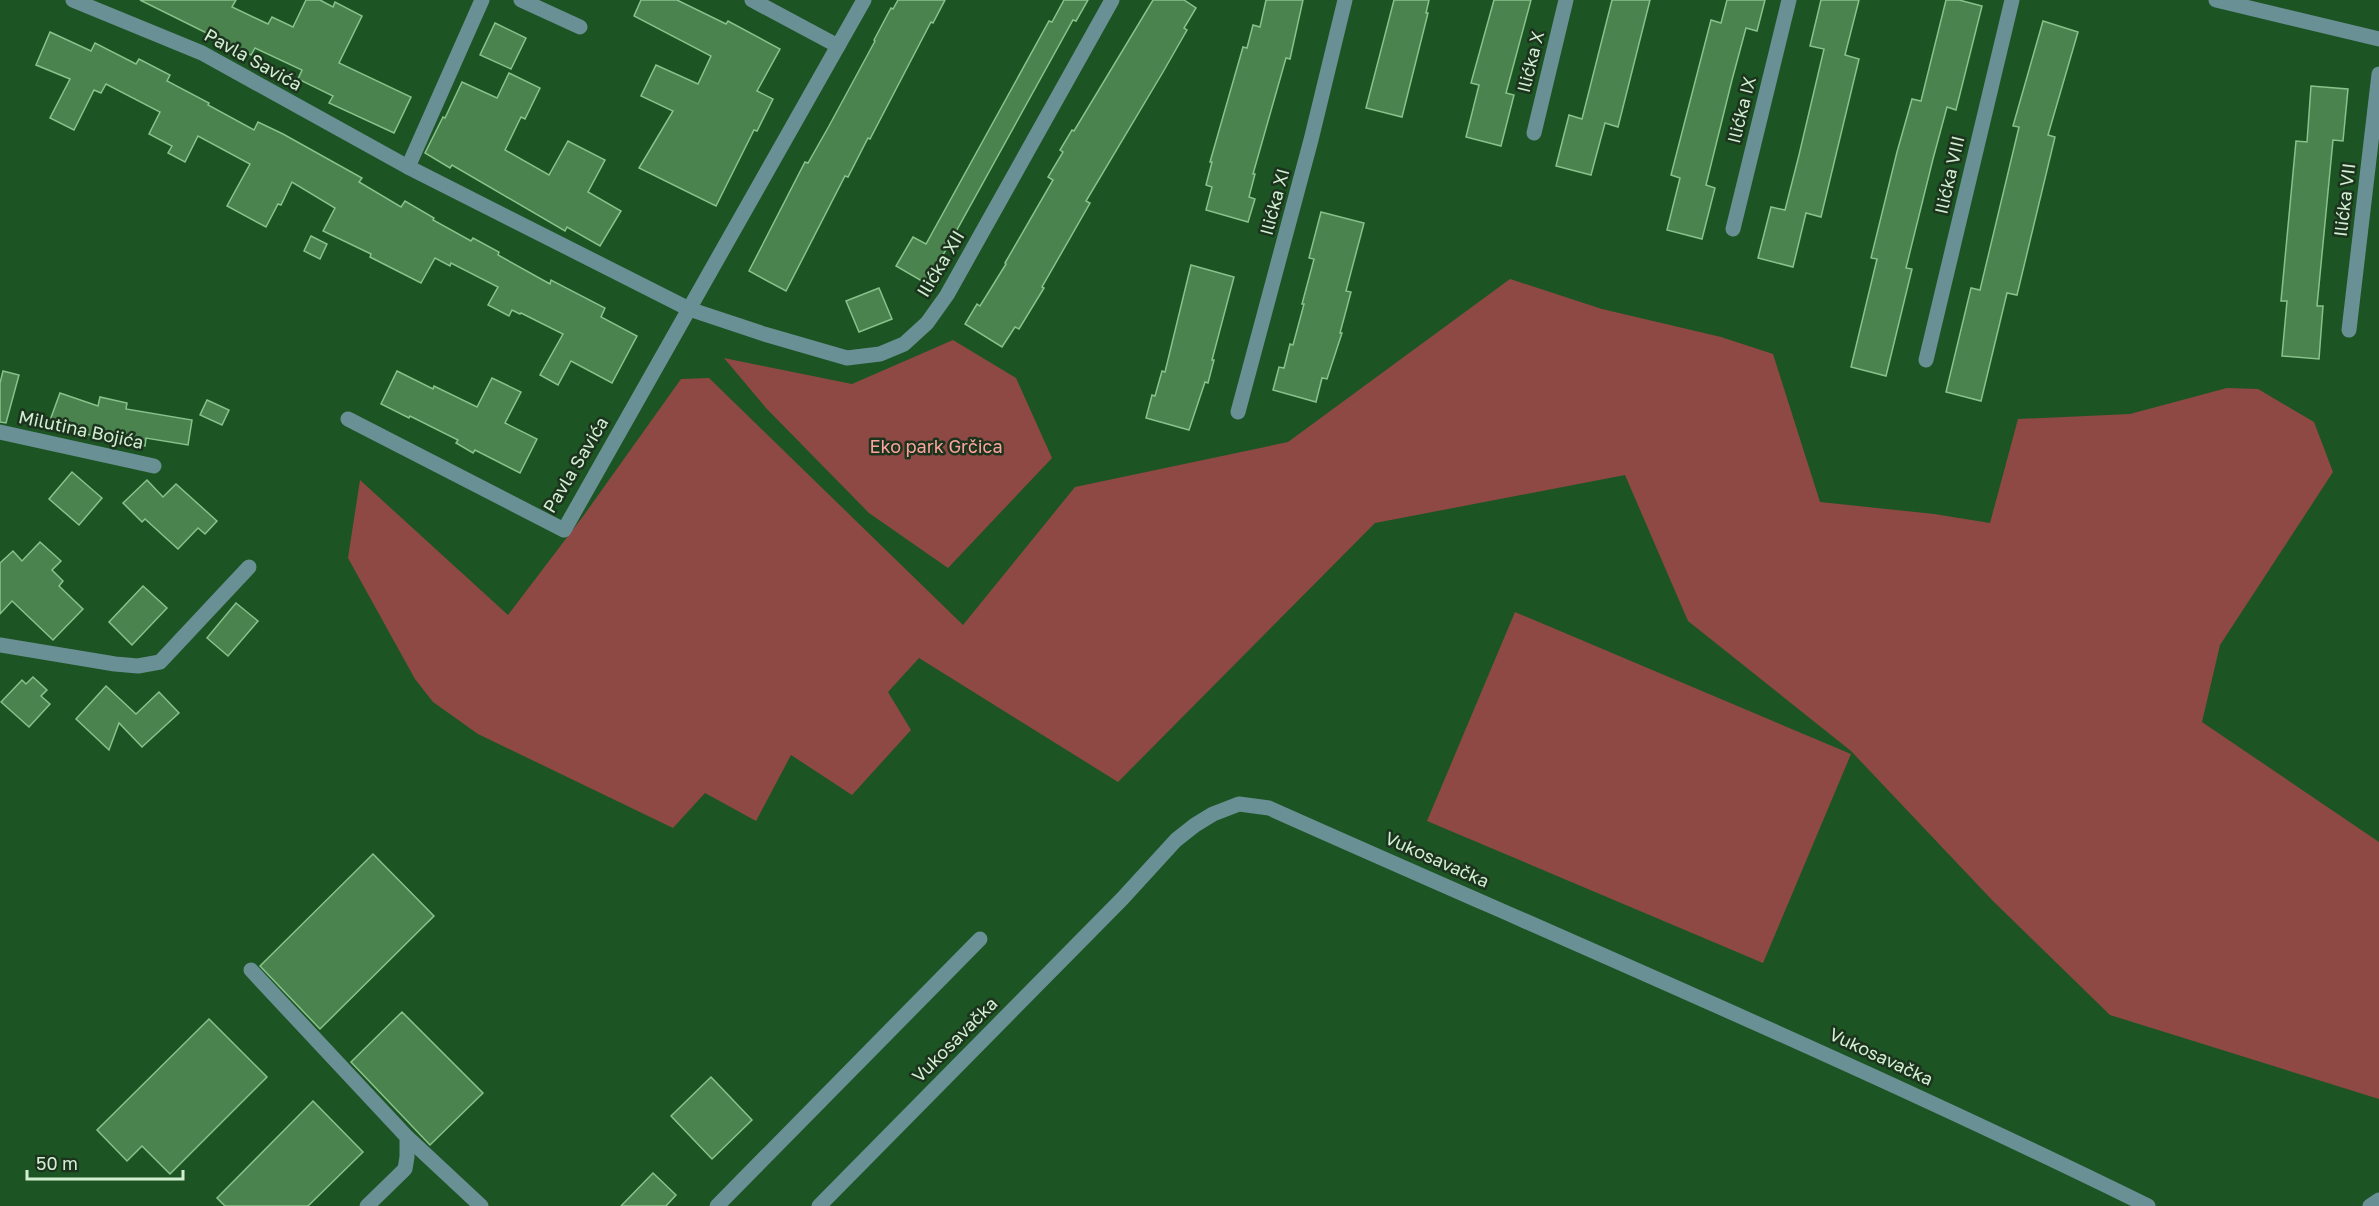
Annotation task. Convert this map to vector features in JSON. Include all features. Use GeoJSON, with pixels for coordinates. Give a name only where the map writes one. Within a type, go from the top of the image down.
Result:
{"type":"FeatureCollection","features":[{"type":"Feature","properties":{"kind":"street","name":"Pavla Savića"},"geometry":{"type":"LineString","coordinates":[[73,0],[202,53],[408,168],[689,309]]}},
{"type":"Feature","properties":{"kind":"street"},"geometry":{"type":"LineString","coordinates":[[408,168],[482,0]]}},
{"type":"Feature","properties":{"kind":"street"},"geometry":{"type":"LineString","coordinates":[[521,0],[580,27]]}},
{"type":"Feature","properties":{"kind":"street"},"geometry":{"type":"LineString","coordinates":[[752,0],[838,46]]}},
{"type":"Feature","properties":{"kind":"street","name":"Pavla Savića"},"geometry":{"type":"LineString","coordinates":[[348,419],[564,530],[864,0]]}},
{"type":"Feature","properties":{"kind":"street","name":"Ilićka XII"},"geometry":{"type":"LineString","coordinates":[[689,309],[847,358],[880,354],[904,344],[927,323],[947,295],[1112,0]]}},
{"type":"Feature","properties":{"kind":"street","name":"Ilićka XI"},"geometry":{"type":"LineString","coordinates":[[1238,412],[1311,140],[1345,0]]}},
{"type":"Feature","properties":{"kind":"street","name":"Ilićka X"},"geometry":{"type":"LineString","coordinates":[[1534,133],[1566,0]]}},
{"type":"Feature","properties":{"kind":"street","name":"Ilićka IX"},"geometry":{"type":"LineString","coordinates":[[1733,229],[1789,0]]}},
{"type":"Feature","properties":{"kind":"street","name":"Ilićka VIII"},"geometry":{"type":"LineString","coordinates":[[1926,360],[2012,0]]}},
{"type":"Feature","properties":{"kind":"street"},"geometry":{"type":"LineString","coordinates":[[2216,0],[2379,39]]}},
{"type":"Feature","properties":{"kind":"street","name":"Ilićka VII"},"geometry":{"type":"LineString","coordinates":[[2349,330],[2379,74]]}},
{"type":"Feature","properties":{"kind":"street","name":"Milutina Bojića"},"geometry":{"type":"LineString","coordinates":[[0,432],[154,466]]}},
{"type":"Feature","properties":{"kind":"street"},"geometry":{"type":"LineString","coordinates":[[0,645],[115,664],[138,666],[159,662],[249,567]]}},
{"type":"Feature","properties":{"kind":"street","name":"Vukosavačka"},"geometry":{"type":"LineString","coordinates":[[819,1206],[1122,899],[1176,840],[1213,814],[1239,804],[1269,808],[1512,914],[1997,1132],[2148,1206]]}},
{"type":"Feature","properties":{"kind":"street"},"geometry":{"type":"LineString","coordinates":[[719,1205],[980,939]]}},
{"type":"Feature","properties":{"kind":"street"},"geometry":{"type":"LineString","coordinates":[[251,970],[407,1137],[481,1206]]}},
{"type":"Feature","properties":{"kind":"street"},"geometry":{"type":"LineString","coordinates":[[367,1206],[405,1169],[407,1137]]}},
{"type":"Feature","properties":{"kind":"street"},"geometry":{"type":"LineString","coordinates":[[2370,1206],[2379,1200]]}},
{"type":"Feature","properties":{"kind":"green space"},"geometry":{"type":"Polygon","coordinates":[[[1510,279],[1602,309],[1721,337],[1773,354],[1820,502],[1934,514],[1990,523],[2018,419],[2130,414],[2227,388],[2258,389],[2314,422],[2333,472],[2220,645],[2202,722],[2379,842],[2379,1099],[2110,1015],[1992,900],[1851,751],[1688,621],[1625,475],[1375,523],[1118,782],[919,658],[888,692],[911,730],[852,795],[791,755],[756,821],[705,793],[673,828],[478,734],[433,702],[415,679],[348,558],[360,480],[508,615],[584,515],[681,379],[709,378],[963,625],[1075,487],[1288,442],[1510,279]]]}},
{"type":"Feature","properties":{"kind":"green space","name":"Eko park Grčica"},"geometry":{"type":"Polygon","coordinates":[[[953,340],[1016,378],[1052,458],[948,568],[869,513],[766,408],[724,358],[852,384],[953,340]]]}},
{"type":"Feature","properties":{"kind":"green space"},"geometry":{"type":"Polygon","coordinates":[[[1515,612],[1851,754],[1763,963],[1427,821],[1515,612]]]}},
{"type":"Feature","properties":{"kind":"building"},"geometry":{"type":"Polygon","coordinates":[[[140,0],[236,0],[232,7],[268,24],[272,17],[293,27],[306,0],[320,0],[333,7],[335,2],[362,16],[339,63],[411,97],[394,133],[329,103],[333,96],[298,79],[302,70],[255,48],[251,55],[140,0]]]}},
{"type":"Feature","properties":{"kind":"building"},"geometry":{"type":"Polygon","coordinates":[[[641,0],[677,0],[726,24],[728,21],[780,49],[757,91],[773,99],[757,131],[754,130],[716,206],[639,168],[673,111],[641,96],[656,65],[698,84],[711,56],[634,16],[641,0]]]}},
{"type":"Feature","properties":{"kind":"building"},"geometry":{"type":"Polygon","coordinates":[[[898,0],[945,0],[933,23],[931,22],[870,139],[868,138],[848,177],[845,176],[786,291],[749,271],[805,162],[808,163],[891,8],[893,9],[898,0]]]}},
{"type":"Feature","properties":{"kind":"building"},"geometry":{"type":"Polygon","coordinates":[[[1064,0],[1088,0],[1076,21],[1073,20],[927,284],[896,266],[913,237],[926,244],[1049,21],[1052,22],[1064,0]]]}},
{"type":"Feature","properties":{"kind":"building"},"geometry":{"type":"Polygon","coordinates":[[[1153,0],[1184,0],[1196,8],[1184,28],[1187,30],[1086,201],[1090,203],[1042,287],[1044,288],[1019,329],[1015,327],[1002,347],[965,324],[977,304],[980,306],[1006,264],[1053,180],[1048,177],[1063,152],[1060,150],[1072,130],[1074,131],[1153,0]]]}},
{"type":"Feature","properties":{"kind":"building"},"geometry":{"type":"Polygon","coordinates":[[[1266,0],[1303,0],[1290,59],[1286,58],[1253,174],[1255,174],[1249,197],[1255,199],[1248,222],[1206,210],[1212,187],[1206,185],[1212,162],[1210,162],[1243,47],[1247,48],[1253,25],[1260,27],[1266,0]]]}},
{"type":"Feature","properties":{"kind":"building"},"geometry":{"type":"Polygon","coordinates":[[[1394,0],[1429,0],[1426,13],[1428,13],[1402,117],[1366,108],[1394,0]]]}},
{"type":"Feature","properties":{"kind":"building"},"geometry":{"type":"Polygon","coordinates":[[[1494,0],[1531,0],[1506,93],[1514,95],[1501,146],[1466,137],[1479,85],[1471,83],[1494,0]]]}},
{"type":"Feature","properties":{"kind":"building"},"geometry":{"type":"Polygon","coordinates":[[[1612,0],[1650,0],[1618,127],[1605,123],[1591,175],[1556,166],[1569,115],[1582,119],[1612,0]]]}},
{"type":"Feature","properties":{"kind":"building"},"geometry":{"type":"Polygon","coordinates":[[[1727,0],[1765,0],[1757,31],[1746,28],[1732,80],[1706,185],[1715,188],[1702,239],[1667,230],[1680,178],[1671,175],[1711,20],[1721,23],[1727,0]]]}},
{"type":"Feature","properties":{"kind":"building"},"geometry":{"type":"Polygon","coordinates":[[[1821,0],[1859,0],[1845,55],[1859,59],[1821,217],[1806,213],[1793,267],[1758,258],[1771,207],[1785,210],[1799,155],[1824,49],[1810,46],[1821,0]]]}},
{"type":"Feature","properties":{"kind":"building"},"geometry":{"type":"Polygon","coordinates":[[[1946,0],[1959,0],[1982,6],[1956,110],[1947,107],[1933,159],[1906,268],[1912,269],[1886,376],[1851,367],[1877,259],[1871,258],[1897,152],[1912,99],[1921,101],[1946,0]]]}},
{"type":"Feature","properties":{"kind":"building"},"geometry":{"type":"Polygon","coordinates":[[[2043,21],[2078,32],[2048,135],[2055,137],[2017,295],[2007,293],[1981,401],[1946,392],[1971,288],[1980,290],[2019,127],[2013,126],[2043,21]]]}},
{"type":"Feature","properties":{"kind":"building"},"geometry":{"type":"Polygon","coordinates":[[[495,23],[526,38],[511,69],[480,55],[495,23]]]}},
{"type":"Feature","properties":{"kind":"building"},"geometry":{"type":"Polygon","coordinates":[[[50,32],[91,51],[95,43],[136,64],[139,59],[170,75],[167,81],[254,130],[258,122],[283,134],[362,178],[359,182],[401,207],[405,201],[434,218],[433,220],[471,241],[473,238],[499,252],[498,255],[550,284],[551,280],[605,308],[601,317],[637,336],[612,383],[571,361],[558,385],[540,375],[563,334],[521,313],[512,310],[509,316],[488,305],[498,287],[451,263],[450,266],[435,258],[421,283],[370,257],[371,254],[323,231],[335,208],[292,182],[281,205],[278,204],[266,227],[227,206],[250,164],[198,136],[185,162],[168,153],[172,146],[149,134],[160,112],[106,84],[101,93],[94,90],[74,130],[50,118],[70,79],[36,65],[50,32]]]}},
{"type":"Feature","properties":{"kind":"building"},"geometry":{"type":"Polygon","coordinates":[[[509,73],[540,88],[525,119],[521,117],[505,150],[549,175],[568,141],[605,160],[588,192],[621,211],[600,246],[567,227],[565,231],[452,165],[450,168],[425,153],[462,82],[497,98],[509,73]]]}},
{"type":"Feature","properties":{"kind":"building"},"geometry":{"type":"Polygon","coordinates":[[[2311,86],[2348,89],[2343,141],[2333,140],[2317,306],[2323,306],[2319,359],[2282,356],[2287,301],[2281,301],[2296,141],[2307,142],[2311,86]]]}},
{"type":"Feature","properties":{"kind":"building"},"geometry":{"type":"Polygon","coordinates":[[[1321,212],[1364,223],[1346,291],[1351,292],[1340,333],[1342,333],[1327,379],[1322,378],[1316,402],[1273,390],[1279,367],[1284,368],[1290,344],[1293,345],[1314,259],[1309,258],[1321,212]]]}},
{"type":"Feature","properties":{"kind":"building"},"geometry":{"type":"Polygon","coordinates":[[[311,236],[327,244],[320,259],[304,251],[311,236]]]}},
{"type":"Feature","properties":{"kind":"building"},"geometry":{"type":"Polygon","coordinates":[[[1191,265],[1234,277],[1208,383],[1205,382],[1189,430],[1146,418],[1152,395],[1155,396],[1162,371],[1165,372],[1191,265]]]}},
{"type":"Feature","properties":{"kind":"building"},"geometry":{"type":"Polygon","coordinates":[[[879,288],[892,319],[859,332],[846,301],[879,288]]]}},
{"type":"Feature","properties":{"kind":"building"},"geometry":{"type":"Polygon","coordinates":[[[3,371],[19,375],[6,423],[0,422],[0,383],[3,371]]]}},
{"type":"Feature","properties":{"kind":"building"},"geometry":{"type":"Polygon","coordinates":[[[397,371],[477,407],[492,378],[521,392],[505,423],[537,439],[520,473],[475,450],[473,453],[456,443],[458,440],[381,404],[397,371]]]}},
{"type":"Feature","properties":{"kind":"building"},"geometry":{"type":"Polygon","coordinates":[[[60,393],[98,406],[100,397],[127,403],[126,409],[192,420],[188,445],[146,438],[145,446],[80,434],[49,423],[60,393]]]}},
{"type":"Feature","properties":{"kind":"building"},"geometry":{"type":"Polygon","coordinates":[[[207,400],[229,410],[222,425],[200,415],[207,400]]]}},
{"type":"Feature","properties":{"kind":"building"},"geometry":{"type":"Polygon","coordinates":[[[72,472],[102,498],[79,525],[49,499],[72,472]]]}},
{"type":"Feature","properties":{"kind":"building"},"geometry":{"type":"Polygon","coordinates":[[[147,480],[163,497],[176,484],[217,521],[205,534],[198,528],[178,549],[145,519],[142,522],[123,503],[147,480]]]}},
{"type":"Feature","properties":{"kind":"building"},"geometry":{"type":"Polygon","coordinates":[[[40,542],[61,561],[52,570],[63,581],[59,586],[83,609],[53,640],[12,601],[0,614],[0,563],[13,551],[22,561],[40,542]]]}},
{"type":"Feature","properties":{"kind":"building"},"geometry":{"type":"Polygon","coordinates":[[[143,586],[167,608],[132,645],[109,622],[143,586]]]}},
{"type":"Feature","properties":{"kind":"building"},"geometry":{"type":"Polygon","coordinates":[[[236,603],[258,621],[228,656],[207,638],[236,603]]]}},
{"type":"Feature","properties":{"kind":"building"},"geometry":{"type":"Polygon","coordinates":[[[33,677],[47,690],[41,696],[50,704],[29,727],[1,702],[22,680],[26,684],[33,677]]]}},
{"type":"Feature","properties":{"kind":"building"},"geometry":{"type":"Polygon","coordinates":[[[106,686],[136,714],[159,692],[179,713],[142,747],[119,723],[109,750],[76,719],[106,686]]]}},
{"type":"Feature","properties":{"kind":"building"},"geometry":{"type":"Polygon","coordinates":[[[373,854],[434,916],[320,1029],[260,966],[373,854]]]}},
{"type":"Feature","properties":{"kind":"building"},"geometry":{"type":"Polygon","coordinates":[[[402,1012],[483,1093],[430,1145],[351,1062],[402,1012]]]}},
{"type":"Feature","properties":{"kind":"building"},"geometry":{"type":"Polygon","coordinates":[[[209,1019],[267,1077],[170,1174],[142,1146],[127,1161],[97,1130],[209,1019]]]}},
{"type":"Feature","properties":{"kind":"building"},"geometry":{"type":"Polygon","coordinates":[[[711,1077],[752,1120],[712,1159],[671,1116],[711,1077]]]}},
{"type":"Feature","properties":{"kind":"building"},"geometry":{"type":"Polygon","coordinates":[[[313,1101],[363,1152],[308,1206],[225,1206],[217,1198],[313,1101]]]}},
{"type":"Feature","properties":{"kind":"building"},"geometry":{"type":"Polygon","coordinates":[[[653,1173],[676,1195],[666,1206],[621,1206],[653,1173]]]}}]}
